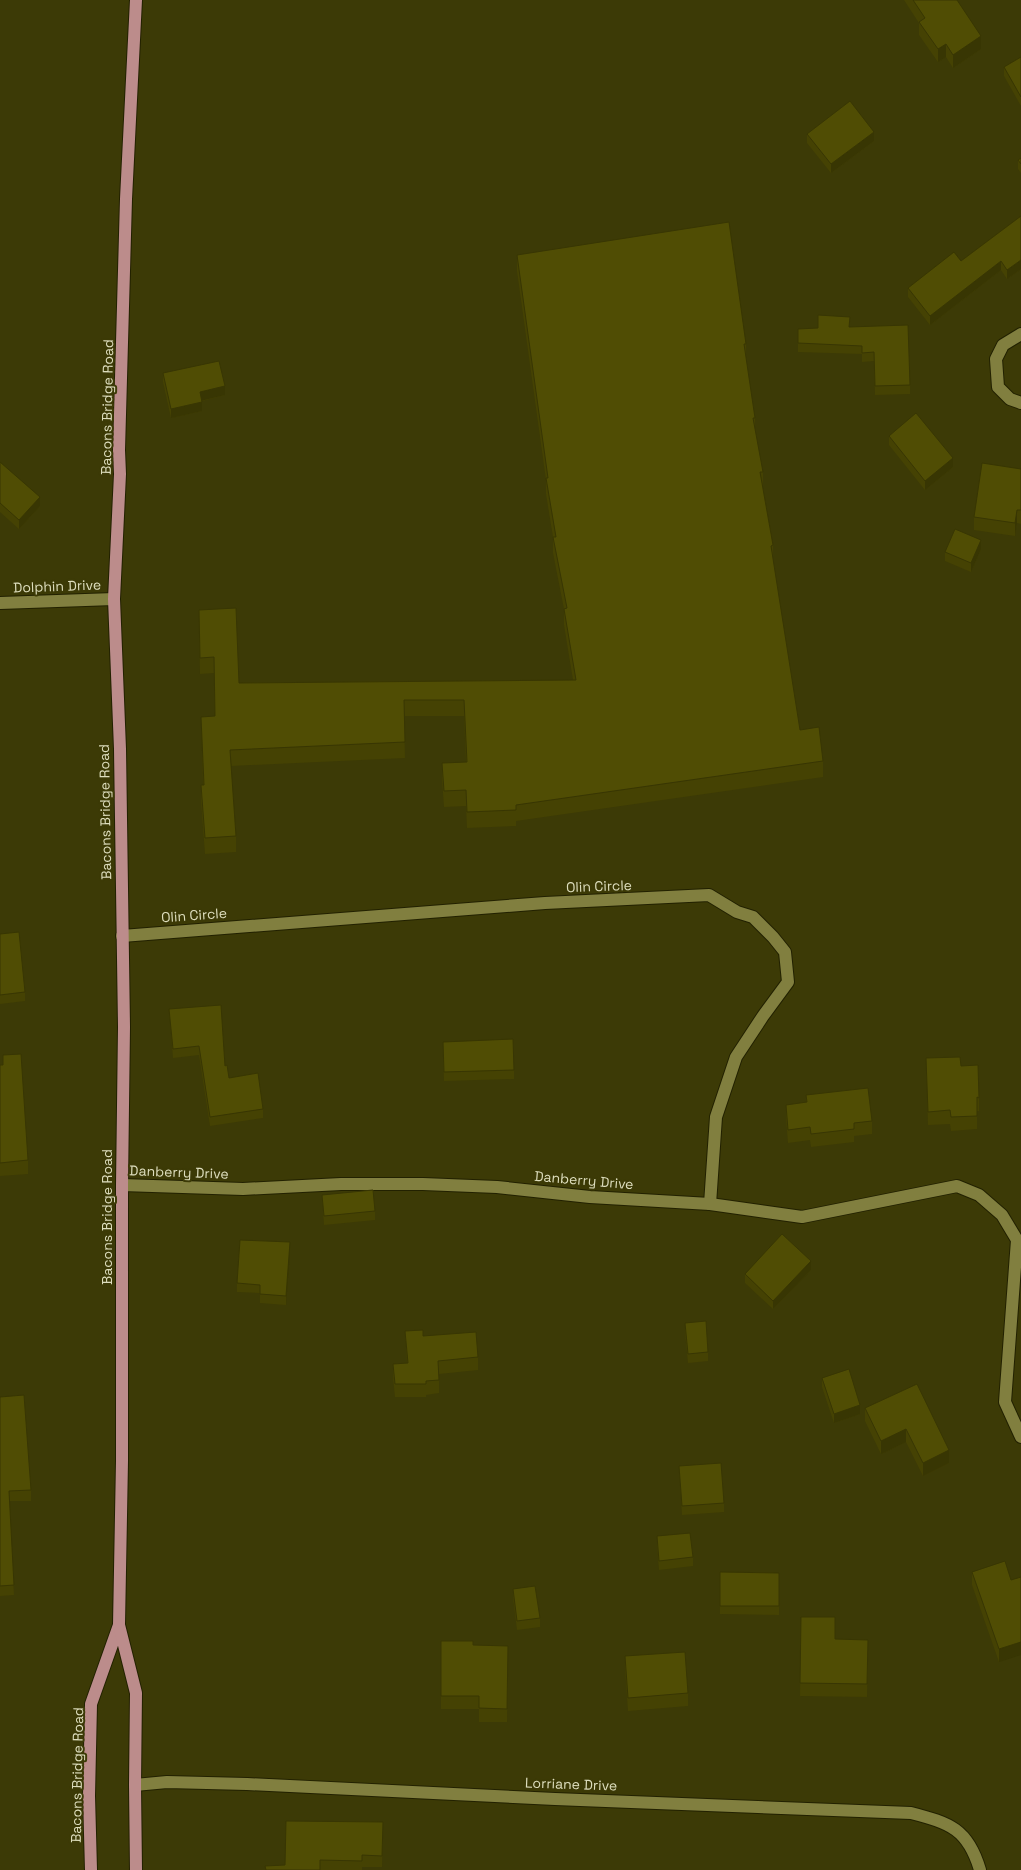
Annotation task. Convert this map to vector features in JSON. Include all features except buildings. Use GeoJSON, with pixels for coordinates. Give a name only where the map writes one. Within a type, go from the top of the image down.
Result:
{"type":"FeatureCollection","features":[{"type":"Feature","properties":{"kind":"main road","name":"Bacons Bridge Road"},"geometry":{"type":"LineString","coordinates":[[136,0],[126,199],[120,474],[114,600],[120,749],[124,1027],[122,1461],[119,1625],[136,1694],[134,1785],[136,1870]]}},
{"type":"Feature","properties":{"kind":"main road","name":"Bacons Bridge Road"},"geometry":{"type":"LineString","coordinates":[[91,1870],[91,1704],[119,1625]]}},
{"type":"Feature","properties":{"kind":"street"},"geometry":{"type":"LineString","coordinates":[[1021,334],[1003,345],[996,359],[998,386],[1010,399],[1021,403]]}},
{"type":"Feature","properties":{"kind":"street","name":"Dolphin Drive"},"geometry":{"type":"LineString","coordinates":[[0,602],[114,600]]}},
{"type":"Feature","properties":{"kind":"street","name":"Olin Circle"},"geometry":{"type":"LineString","coordinates":[[122,936],[545,903],[709,895],[737,912],[753,917],[773,937],[785,952],[788,982],[736,1057],[716,1117],[710,1204]]}},
{"type":"Feature","properties":{"kind":"street","name":"Danberry Drive"},"geometry":{"type":"LineString","coordinates":[[122,1185],[243,1189],[341,1184],[423,1184],[497,1187],[590,1197],[710,1204],[802,1217],[957,1186],[979,1195],[1002,1215],[1017,1240],[1005,1402],[1021,1437]]}},
{"type":"Feature","properties":{"kind":"street","name":"Lorriane Drive"},"geometry":{"type":"LineString","coordinates":[[134,1785],[167,1782],[247,1784],[555,1799],[911,1813],[950,1825],[961,1833],[976,1858],[980,1870]]}}]}
